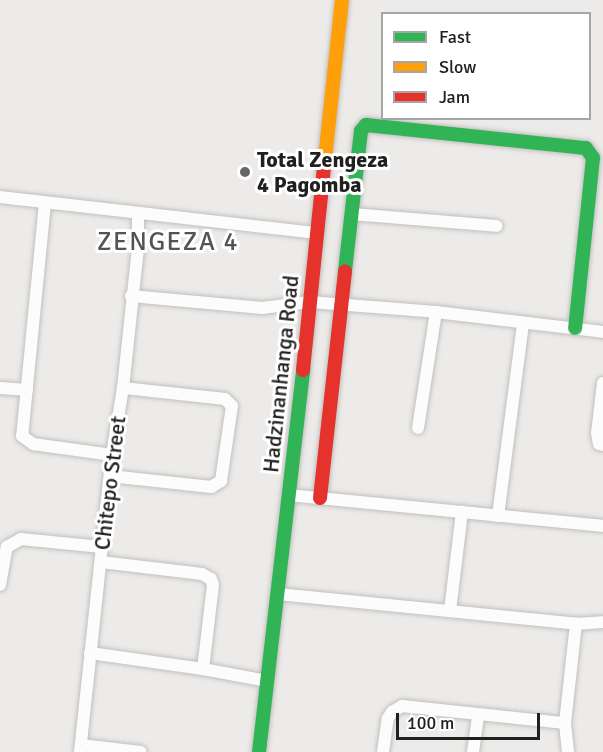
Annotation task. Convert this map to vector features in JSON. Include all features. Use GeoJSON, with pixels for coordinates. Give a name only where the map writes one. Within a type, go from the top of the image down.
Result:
{"type":"FeatureCollection","features":[{"type":"Feature","properties":{"kind":"street","name":"Hadzinanhanga Road"},"geometry":{"type":"LineString","coordinates":[[259,752],[290,495],[342,0]]}},
{"type":"Feature","properties":{"kind":"street"},"geometry":{"type":"LineString","coordinates":[[321,498],[361,131],[366,125],[586,148],[593,158],[575,328]]}},
{"type":"Feature","properties":{"kind":"street"},"geometry":{"type":"LineString","coordinates":[[0,198],[317,233]]}},
{"type":"Feature","properties":{"kind":"street"},"geometry":{"type":"LineString","coordinates":[[45,203],[22,433],[27,441],[112,455]]}},
{"type":"Feature","properties":{"kind":"street","name":"Chitepo Street"},"geometry":{"type":"LineString","coordinates":[[80,749],[112,455],[123,388],[138,247],[138,213]]}},
{"type":"Feature","properties":{"kind":"street"},"geometry":{"type":"LineString","coordinates":[[352,214],[497,226]]}},
{"type":"Feature","properties":{"kind":"street"},"geometry":{"type":"LineString","coordinates":[[131,296],[262,308],[310,302],[436,312],[603,332]]}},
{"type":"Feature","properties":{"kind":"street"},"geometry":{"type":"LineString","coordinates":[[418,428],[436,312]]}},
{"type":"Feature","properties":{"kind":"street"},"geometry":{"type":"LineString","coordinates":[[498,516],[522,323]]}},
{"type":"Feature","properties":{"kind":"street"},"geometry":{"type":"LineString","coordinates":[[603,383],[597,434],[599,444],[603,445]]}},
{"type":"Feature","properties":{"kind":"street"},"geometry":{"type":"LineString","coordinates":[[0,388],[27,390]]}},
{"type":"Feature","properties":{"kind":"street"},"geometry":{"type":"LineString","coordinates":[[110,476],[211,487],[221,481],[232,406],[225,399],[123,388]]}},
{"type":"Feature","properties":{"kind":"street"},"geometry":{"type":"LineString","coordinates":[[290,495],[603,526]]}},
{"type":"Feature","properties":{"kind":"street"},"geometry":{"type":"LineString","coordinates":[[450,611],[462,512]]}},
{"type":"Feature","properties":{"kind":"street"},"geometry":{"type":"LineString","coordinates":[[0,585],[7,547],[21,539],[102,547]]}},
{"type":"Feature","properties":{"kind":"street"},"geometry":{"type":"LineString","coordinates":[[101,562],[202,574],[211,579],[213,585],[203,669]]}},
{"type":"Feature","properties":{"kind":"street"},"geometry":{"type":"LineString","coordinates":[[278,594],[576,624],[603,622]]}},
{"type":"Feature","properties":{"kind":"street"},"geometry":{"type":"LineString","coordinates":[[568,752],[565,723],[576,624]]}},
{"type":"Feature","properties":{"kind":"street"},"geometry":{"type":"LineString","coordinates":[[90,653],[268,681]]}},
{"type":"Feature","properties":{"kind":"street"},"geometry":{"type":"LineString","coordinates":[[383,752],[388,718],[396,708],[402,706],[565,723]]}},
{"type":"Feature","properties":{"kind":"street"},"geometry":{"type":"LineString","coordinates":[[473,752],[478,715]]}},
{"type":"Feature","properties":{"kind":"street"},"geometry":{"type":"LineString","coordinates":[[80,749],[141,752]]}},
{"type":"Feature","properties":{"kind":"traffic: fast"},"geometry":{"type":"LineString","coordinates":[[345,271],[361,131],[366,125],[586,148],[593,158],[575,328]]}},
{"type":"Feature","properties":{"kind":"traffic: fast"},"geometry":{"type":"LineString","coordinates":[[259,752],[303,370]]}},
{"type":"Feature","properties":{"kind":"traffic: slow"},"geometry":{"type":"LineString","coordinates":[[324,168],[342,0]]}},
{"type":"Feature","properties":{"kind":"traffic: jam"},"geometry":{"type":"LineString","coordinates":[[303,370],[324,168]]}},
{"type":"Feature","properties":{"kind":"traffic: jam"},"geometry":{"type":"LineString","coordinates":[[320,498],[345,271]]}},
{"type":"Feature","properties":{"kind":"place","name":"Total Zengeza 4 Pagomba"},"geometry":{"type":"Point","coordinates":[245,172]}},
{"type":"Feature","properties":{"kind":"district","name":"ZENGEZA 4"},"geometry":{"type":"Point","coordinates":[168,243]}}]}
